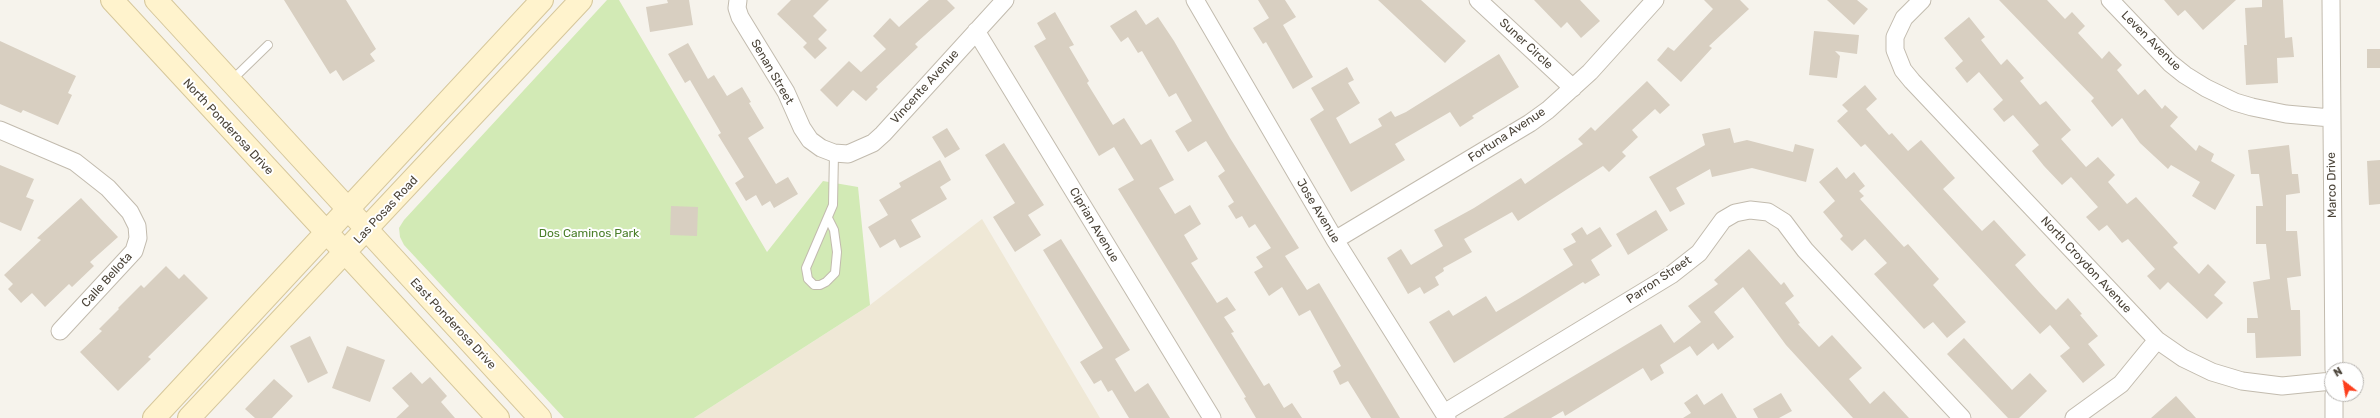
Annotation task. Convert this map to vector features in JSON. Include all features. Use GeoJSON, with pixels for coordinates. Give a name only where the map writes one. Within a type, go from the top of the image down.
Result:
{"type":"FeatureCollection","features":[{"type":"Feature","properties":{"kind":"main road","name":"North Ponderosa Drive"},"geometry":{"type":"LineString","coordinates":[[112,0],[345,253]]}},
{"type":"Feature","properties":{"kind":"main road"},"geometry":{"type":"LineString","coordinates":[[156,0],[366,230]]}},
{"type":"Feature","properties":{"kind":"main road"},"geometry":{"type":"LineString","coordinates":[[154,418],[542,0]]}},
{"type":"Feature","properties":{"kind":"main road"},"geometry":{"type":"LineString","coordinates":[[526,59],[536,31],[564,0]]}},
{"type":"Feature","properties":{"kind":"main road","name":"Las Posas Road"},"geometry":{"type":"LineString","coordinates":[[189,418],[581,0]]}},
{"type":"Feature","properties":{"kind":"main road","name":"East Ponderosa Drive"},"geometry":{"type":"LineString","coordinates":[[366,230],[540,418]]}},
{"type":"Feature","properties":{"kind":"main road"},"geometry":{"type":"LineString","coordinates":[[345,253],[498,418]]}},
{"type":"Feature","properties":{"kind":"street","name":"Senan Street"},"geometry":{"type":"LineString","coordinates":[[738,0],[737,8],[740,18],[786,92],[802,128],[810,140],[821,148],[834,153]]}},
{"type":"Feature","properties":{"kind":"street","name":"Vincente Avenue"},"geometry":{"type":"LineString","coordinates":[[834,153],[857,151],[873,143],[1005,0]]}},
{"type":"Feature","properties":{"kind":"street","name":"Jose Avenue"},"geometry":{"type":"LineString","coordinates":[[1195,0],[1335,240],[1446,415]]}},
{"type":"Feature","properties":{"kind":"street","name":"Suner Circle"},"geometry":{"type":"LineString","coordinates":[[1478,0],[1573,88]]}},
{"type":"Feature","properties":{"kind":"street","name":"Fortuna Avenue"},"geometry":{"type":"LineString","coordinates":[[1335,240],[1530,123],[1573,88],[1655,0]]}},
{"type":"Feature","properties":{"kind":"street","name":"North Croydon Avenue"},"geometry":{"type":"LineString","coordinates":[[1922,0],[1900,25],[1895,37],[1895,50],[1903,70],[2157,340],[2183,358],[2212,372],[2242,381],[2282,386],[2324,383]]}},
{"type":"Feature","properties":{"kind":"street","name":"Leven Avenue"},"geometry":{"type":"LineString","coordinates":[[2110,0],[2170,63],[2206,88],[2235,102],[2252,107],[2286,114],[2331,118]]}},
{"type":"Feature","properties":{"kind":"street","name":"Marco Drive"},"geometry":{"type":"LineString","coordinates":[[2331,0],[2334,362]]}},
{"type":"Feature","properties":{"kind":"street","name":"Ciprian Avenue"},"geometry":{"type":"LineString","coordinates":[[976,31],[1212,418]]}},
{"type":"Feature","properties":{"kind":"street","name":"Calle Bellota"},"geometry":{"type":"LineString","coordinates":[[0,130],[75,162],[108,188],[130,212],[137,226],[138,238],[134,251],[60,331]]}},
{"type":"Feature","properties":{"kind":"street","name":"Parron Street"},"geometry":{"type":"LineString","coordinates":[[1446,415],[1671,275],[1698,253],[1723,220],[1735,213],[1750,210],[1768,212],[1784,222],[1806,250],[1962,418]]}},
{"type":"Feature","properties":{"kind":"street"},"geometry":{"type":"LineString","coordinates":[[2074,418],[2121,384],[2157,340]]}},
{"type":"Feature","properties":{"kind":"street"},"geometry":{"type":"LineString","coordinates":[[2334,402],[2334,418]]}},
{"type":"Feature","properties":{"kind":"lane"},"geometry":{"type":"LineString","coordinates":[[230,82],[268,45]]}},
{"type":"Feature","properties":{"kind":"lane"},"geometry":{"type":"LineString","coordinates":[[828,218],[834,230],[837,252],[835,273],[826,282],[820,285],[814,285],[808,279],[806,268],[833,206],[834,153]]}},
{"type":"Feature","properties":{"kind":"shaded area"},"geometry":{"type":"Polygon","coordinates":[[[982,219],[1100,418],[694,418],[870,305],[982,219]]]}},
{"type":"Feature","properties":{"kind":"green space","name":"Dos Caminos Park"},"geometry":{"type":"Polygon","coordinates":[[[607,0],[619,0],[767,252],[823,181],[858,187],[870,305],[694,418],[564,418],[404,245],[400,237],[399,228],[404,220],[607,0]]]}},
{"type":"Feature","properties":{"kind":"building"},"geometry":{"type":"Polygon","coordinates":[[[284,0],[346,0],[376,49],[370,54],[375,61],[343,81],[336,70],[330,74],[284,0]]]}},
{"type":"Feature","properties":{"kind":"building"},"geometry":{"type":"Polygon","coordinates":[[[667,0],[689,0],[693,25],[650,32],[646,7],[668,3],[667,0]]]}},
{"type":"Feature","properties":{"kind":"building"},"geometry":{"type":"Polygon","coordinates":[[[791,0],[829,0],[813,16],[827,30],[818,39],[827,48],[815,59],[803,47],[807,43],[777,14],[791,0]]]}},
{"type":"Feature","properties":{"kind":"building"},"geometry":{"type":"Polygon","coordinates":[[[929,0],[947,0],[955,8],[915,44],[918,47],[876,87],[878,89],[866,101],[853,90],[837,107],[820,90],[849,61],[861,72],[886,49],[873,36],[890,18],[899,27],[929,0]]]}},
{"type":"Feature","properties":{"kind":"building"},"geometry":{"type":"Polygon","coordinates":[[[1258,0],[1285,0],[1296,17],[1283,25],[1313,77],[1293,89],[1266,42],[1263,44],[1253,28],[1269,18],[1258,0]]]}},
{"type":"Feature","properties":{"kind":"building"},"geometry":{"type":"Polygon","coordinates":[[[1378,0],[1421,0],[1466,41],[1445,63],[1378,0]]]}},
{"type":"Feature","properties":{"kind":"building"},"geometry":{"type":"Polygon","coordinates":[[[1534,0],[1580,0],[1600,21],[1581,38],[1567,22],[1561,28],[1534,0]]]}},
{"type":"Feature","properties":{"kind":"building"},"geometry":{"type":"Polygon","coordinates":[[[1704,0],[1740,0],[1749,9],[1709,46],[1712,48],[1681,82],[1657,60],[1668,47],[1674,51],[1713,9],[1704,0]]]}},
{"type":"Feature","properties":{"kind":"building"},"geometry":{"type":"Polygon","coordinates":[[[1827,0],[1857,0],[1868,9],[1854,25],[1827,0]]]}},
{"type":"Feature","properties":{"kind":"building"},"geometry":{"type":"Polygon","coordinates":[[[1999,0],[2047,0],[2065,19],[2072,12],[2085,26],[2078,33],[2102,59],[2109,51],[2122,65],[2117,70],[2138,95],[2145,89],[2162,109],[2165,105],[2178,117],[2170,126],[2196,151],[2199,145],[2214,154],[2211,161],[2235,175],[2215,210],[2192,196],[2200,182],[2171,165],[2168,169],[2140,143],[2122,118],[2112,127],[2091,101],[2094,98],[1999,0]]]}},
{"type":"Feature","properties":{"kind":"building"},"geometry":{"type":"Polygon","coordinates":[[[2164,0],[2236,0],[2203,30],[2185,10],[2178,16],[2164,0]]]}},
{"type":"Feature","properties":{"kind":"building"},"geometry":{"type":"Polygon","coordinates":[[[2262,0],[2283,0],[2285,38],[2292,37],[2294,57],[2277,58],[2278,83],[2246,85],[2244,45],[2247,45],[2245,8],[2262,7],[2262,0]]]}},
{"type":"Feature","properties":{"kind":"building"},"geometry":{"type":"Polygon","coordinates":[[[1136,10],[1146,25],[1158,17],[1174,41],[1230,138],[1299,248],[1285,256],[1307,290],[1319,283],[1400,418],[1371,418],[1348,381],[1340,385],[1333,371],[1341,366],[1310,310],[1299,316],[1282,287],[1269,296],[1254,272],[1263,267],[1256,257],[1271,248],[1255,224],[1249,228],[1242,216],[1236,219],[1228,206],[1234,202],[1218,176],[1225,171],[1206,141],[1188,152],[1175,131],[1192,121],[1176,93],[1169,97],[1142,51],[1138,53],[1128,37],[1121,42],[1110,26],[1136,10]]]}},
{"type":"Feature","properties":{"kind":"building"},"geometry":{"type":"Polygon","coordinates":[[[1055,12],[1074,45],[1069,47],[1089,81],[1087,83],[1113,125],[1124,118],[1141,145],[1151,139],[1174,180],[1159,188],[1175,214],[1190,205],[1201,224],[1184,235],[1198,259],[1191,263],[1217,303],[1227,297],[1236,310],[1224,317],[1234,332],[1231,333],[1264,386],[1269,383],[1284,408],[1292,403],[1302,418],[1256,418],[1244,398],[1246,397],[1118,189],[1134,180],[1114,147],[1099,156],[1034,46],[1046,39],[1037,23],[1055,12]]]}},
{"type":"Feature","properties":{"kind":"building"},"geometry":{"type":"Polygon","coordinates":[[[1969,17],[1985,37],[1981,40],[2001,65],[2007,59],[2024,78],[2020,81],[2040,105],[2046,101],[2071,130],[2061,139],[2086,167],[2098,157],[2115,175],[2108,182],[2127,204],[2136,197],[2178,243],[2173,247],[2199,274],[2208,264],[2226,282],[2214,295],[2223,303],[2207,319],[2168,282],[2160,290],[2147,276],[2155,269],[2128,239],[2122,243],[2107,225],[2099,231],[2086,217],[2098,207],[2071,177],[2062,185],[2044,166],[2032,151],[2039,145],[2013,115],[2004,122],[1993,109],[2003,100],[1979,72],[1967,83],[1955,68],[1963,61],[1944,38],[1969,17]]]}},
{"type":"Feature","properties":{"kind":"building"},"geometry":{"type":"Polygon","coordinates":[[[1814,31],[1859,35],[1857,54],[1835,51],[1840,56],[1837,78],[1809,75],[1814,31]]]}},
{"type":"Feature","properties":{"kind":"building"},"geometry":{"type":"Polygon","coordinates":[[[0,41],[76,76],[68,93],[72,95],[58,125],[23,110],[21,113],[0,104],[0,41]]]}},
{"type":"Feature","properties":{"kind":"building"},"geometry":{"type":"Polygon","coordinates":[[[688,43],[708,79],[714,75],[727,96],[742,87],[751,102],[749,103],[764,128],[748,138],[776,184],[788,177],[798,194],[774,208],[770,201],[762,206],[756,195],[746,201],[735,183],[744,177],[718,135],[721,133],[690,80],[685,83],[668,54],[688,43]]]}},
{"type":"Feature","properties":{"kind":"building"},"geometry":{"type":"Polygon","coordinates":[[[2367,49],[2380,49],[2380,68],[2367,68],[2367,49]]]}},
{"type":"Feature","properties":{"kind":"building"},"geometry":{"type":"Polygon","coordinates":[[[1499,54],[1519,87],[1472,116],[1474,118],[1460,127],[1450,112],[1395,144],[1405,160],[1351,192],[1310,119],[1324,110],[1311,88],[1347,67],[1354,80],[1348,83],[1360,103],[1336,118],[1350,144],[1382,126],[1378,119],[1391,111],[1395,117],[1406,112],[1499,54]]]}},
{"type":"Feature","properties":{"kind":"building"},"geometry":{"type":"Polygon","coordinates":[[[1647,81],[1670,105],[1660,114],[1655,109],[1632,130],[1638,137],[1622,152],[1626,156],[1609,172],[1603,166],[1518,221],[1512,212],[1464,239],[1472,252],[1443,268],[1444,271],[1435,277],[1439,285],[1424,294],[1420,287],[1408,294],[1387,258],[1401,249],[1411,265],[1443,246],[1434,230],[1474,208],[1521,178],[1525,184],[1583,144],[1578,139],[1591,127],[1595,131],[1647,81]]]}},
{"type":"Feature","properties":{"kind":"building"},"geometry":{"type":"Polygon","coordinates":[[[1865,85],[1877,99],[1866,109],[1889,135],[1892,133],[1908,151],[1921,140],[1955,178],[1943,189],[1982,231],[1994,220],[2026,255],[2015,265],[2056,310],[2068,298],[2082,314],[2080,315],[2098,336],[2088,344],[2105,365],[2083,383],[2060,356],[2070,348],[2050,325],[2040,334],[1865,144],[1861,147],[1837,121],[1848,111],[1842,105],[1865,85]]]}},
{"type":"Feature","properties":{"kind":"building"},"geometry":{"type":"Polygon","coordinates":[[[947,128],[960,149],[945,158],[932,137],[947,128]]]}},
{"type":"Feature","properties":{"kind":"building"},"geometry":{"type":"Polygon","coordinates":[[[1730,128],[1734,143],[1747,140],[1793,152],[1795,144],[1814,149],[1806,182],[1752,168],[1712,177],[1710,169],[1676,188],[1685,204],[1670,212],[1649,177],[1705,145],[1702,134],[1730,128]]]}},
{"type":"Feature","properties":{"kind":"building"},"geometry":{"type":"Polygon","coordinates":[[[1004,143],[1044,205],[1028,215],[1041,235],[1015,252],[993,217],[1015,203],[985,155],[1004,143]]]}},
{"type":"Feature","properties":{"kind":"building"},"geometry":{"type":"Polygon","coordinates":[[[2289,145],[2292,174],[2298,174],[2300,193],[2286,195],[2286,231],[2297,231],[2301,276],[2287,278],[2291,310],[2300,310],[2301,356],[2256,358],[2255,333],[2247,333],[2247,318],[2258,318],[2253,282],[2270,279],[2266,244],[2256,244],[2256,206],[2263,206],[2259,174],[2251,174],[2248,150],[2289,145]]]}},
{"type":"Feature","properties":{"kind":"building"},"geometry":{"type":"Polygon","coordinates":[[[940,160],[951,180],[940,187],[947,199],[911,220],[921,237],[900,248],[895,239],[880,248],[868,227],[888,215],[879,200],[901,187],[899,183],[940,160]]]}},
{"type":"Feature","properties":{"kind":"building"},"geometry":{"type":"Polygon","coordinates":[[[2380,160],[2380,204],[2369,205],[2367,161],[2380,160]]]}},
{"type":"Feature","properties":{"kind":"building"},"geometry":{"type":"Polygon","coordinates":[[[0,165],[34,179],[26,197],[34,200],[21,231],[0,222],[0,165]]]}},
{"type":"Feature","properties":{"kind":"building"},"geometry":{"type":"Polygon","coordinates":[[[1837,167],[1846,179],[1854,172],[1865,186],[1859,191],[1864,196],[1860,199],[1904,247],[1908,244],[1939,279],[1933,285],[1966,322],[1947,338],[1933,322],[1924,329],[1874,274],[1887,263],[1865,239],[1852,251],[1840,239],[1843,236],[1823,212],[1835,201],[1819,182],[1837,167]]]}},
{"type":"Feature","properties":{"kind":"building"},"geometry":{"type":"Polygon","coordinates":[[[81,198],[118,237],[90,262],[94,266],[72,287],[69,284],[45,307],[32,293],[21,303],[8,289],[13,284],[4,275],[41,240],[37,238],[81,198]]]}},
{"type":"Feature","properties":{"kind":"building"},"geometry":{"type":"Polygon","coordinates":[[[671,206],[698,207],[697,236],[670,235],[671,206]]]}},
{"type":"Feature","properties":{"kind":"building"},"geometry":{"type":"Polygon","coordinates":[[[1656,210],[1668,230],[1628,255],[1616,234],[1656,210]]]}},
{"type":"Feature","properties":{"kind":"building"},"geometry":{"type":"Polygon","coordinates":[[[1582,227],[1587,235],[1600,227],[1612,246],[1591,260],[1600,275],[1585,284],[1583,282],[1454,363],[1429,322],[1449,310],[1453,316],[1486,296],[1496,312],[1520,298],[1573,265],[1563,249],[1576,242],[1571,234],[1582,227]]]}},
{"type":"Feature","properties":{"kind":"building"},"geometry":{"type":"Polygon","coordinates":[[[1061,239],[1130,350],[1115,359],[1135,392],[1148,383],[1170,418],[1129,418],[1112,390],[1108,392],[1101,380],[1094,384],[1080,362],[1103,348],[1043,250],[1061,239]]]}},
{"type":"Feature","properties":{"kind":"building"},"geometry":{"type":"Polygon","coordinates":[[[1749,249],[1781,285],[1784,282],[1794,296],[1785,303],[1800,323],[1798,324],[1819,347],[1832,335],[1862,368],[1849,379],[1870,404],[1884,391],[1909,418],[1853,418],[1786,345],[1743,287],[1714,312],[1734,337],[1718,350],[1713,343],[1697,356],[1690,346],[1660,365],[1664,373],[1651,381],[1643,368],[1565,416],[1563,411],[1551,418],[1503,418],[1661,324],[1674,343],[1701,322],[1688,306],[1718,284],[1714,280],[1749,249]]]}},
{"type":"Feature","properties":{"kind":"building"},"geometry":{"type":"Polygon","coordinates":[[[166,266],[179,279],[184,274],[208,298],[148,357],[151,359],[118,391],[80,352],[102,331],[99,329],[141,285],[144,288],[166,266]]]}},
{"type":"Feature","properties":{"kind":"building"},"geometry":{"type":"Polygon","coordinates":[[[310,336],[328,373],[308,383],[290,346],[310,336]]]}},
{"type":"Feature","properties":{"kind":"building"},"geometry":{"type":"Polygon","coordinates":[[[1964,338],[2012,390],[2030,373],[2047,391],[2019,418],[2008,418],[1947,354],[1964,338]]]}},
{"type":"Feature","properties":{"kind":"building"},"geometry":{"type":"Polygon","coordinates":[[[347,346],[385,360],[370,402],[332,388],[347,346]]]}},
{"type":"Feature","properties":{"kind":"building"},"geometry":{"type":"Polygon","coordinates":[[[411,372],[422,384],[430,377],[447,396],[441,402],[455,418],[396,418],[409,406],[392,388],[411,372]]]}},
{"type":"Feature","properties":{"kind":"building"},"geometry":{"type":"Polygon","coordinates":[[[274,379],[293,396],[272,418],[255,418],[245,409],[274,379]]]}},
{"type":"Feature","properties":{"kind":"building"},"geometry":{"type":"Polygon","coordinates":[[[1722,393],[1737,418],[1683,418],[1691,413],[1684,403],[1697,394],[1704,405],[1722,393]]]}},
{"type":"Feature","properties":{"kind":"building"},"geometry":{"type":"Polygon","coordinates":[[[1781,393],[1792,411],[1779,418],[1758,418],[1753,409],[1781,393]]]}},
{"type":"Feature","properties":{"kind":"building"},"geometry":{"type":"Polygon","coordinates":[[[2176,396],[2196,418],[2151,418],[2176,396]]]}}]}
